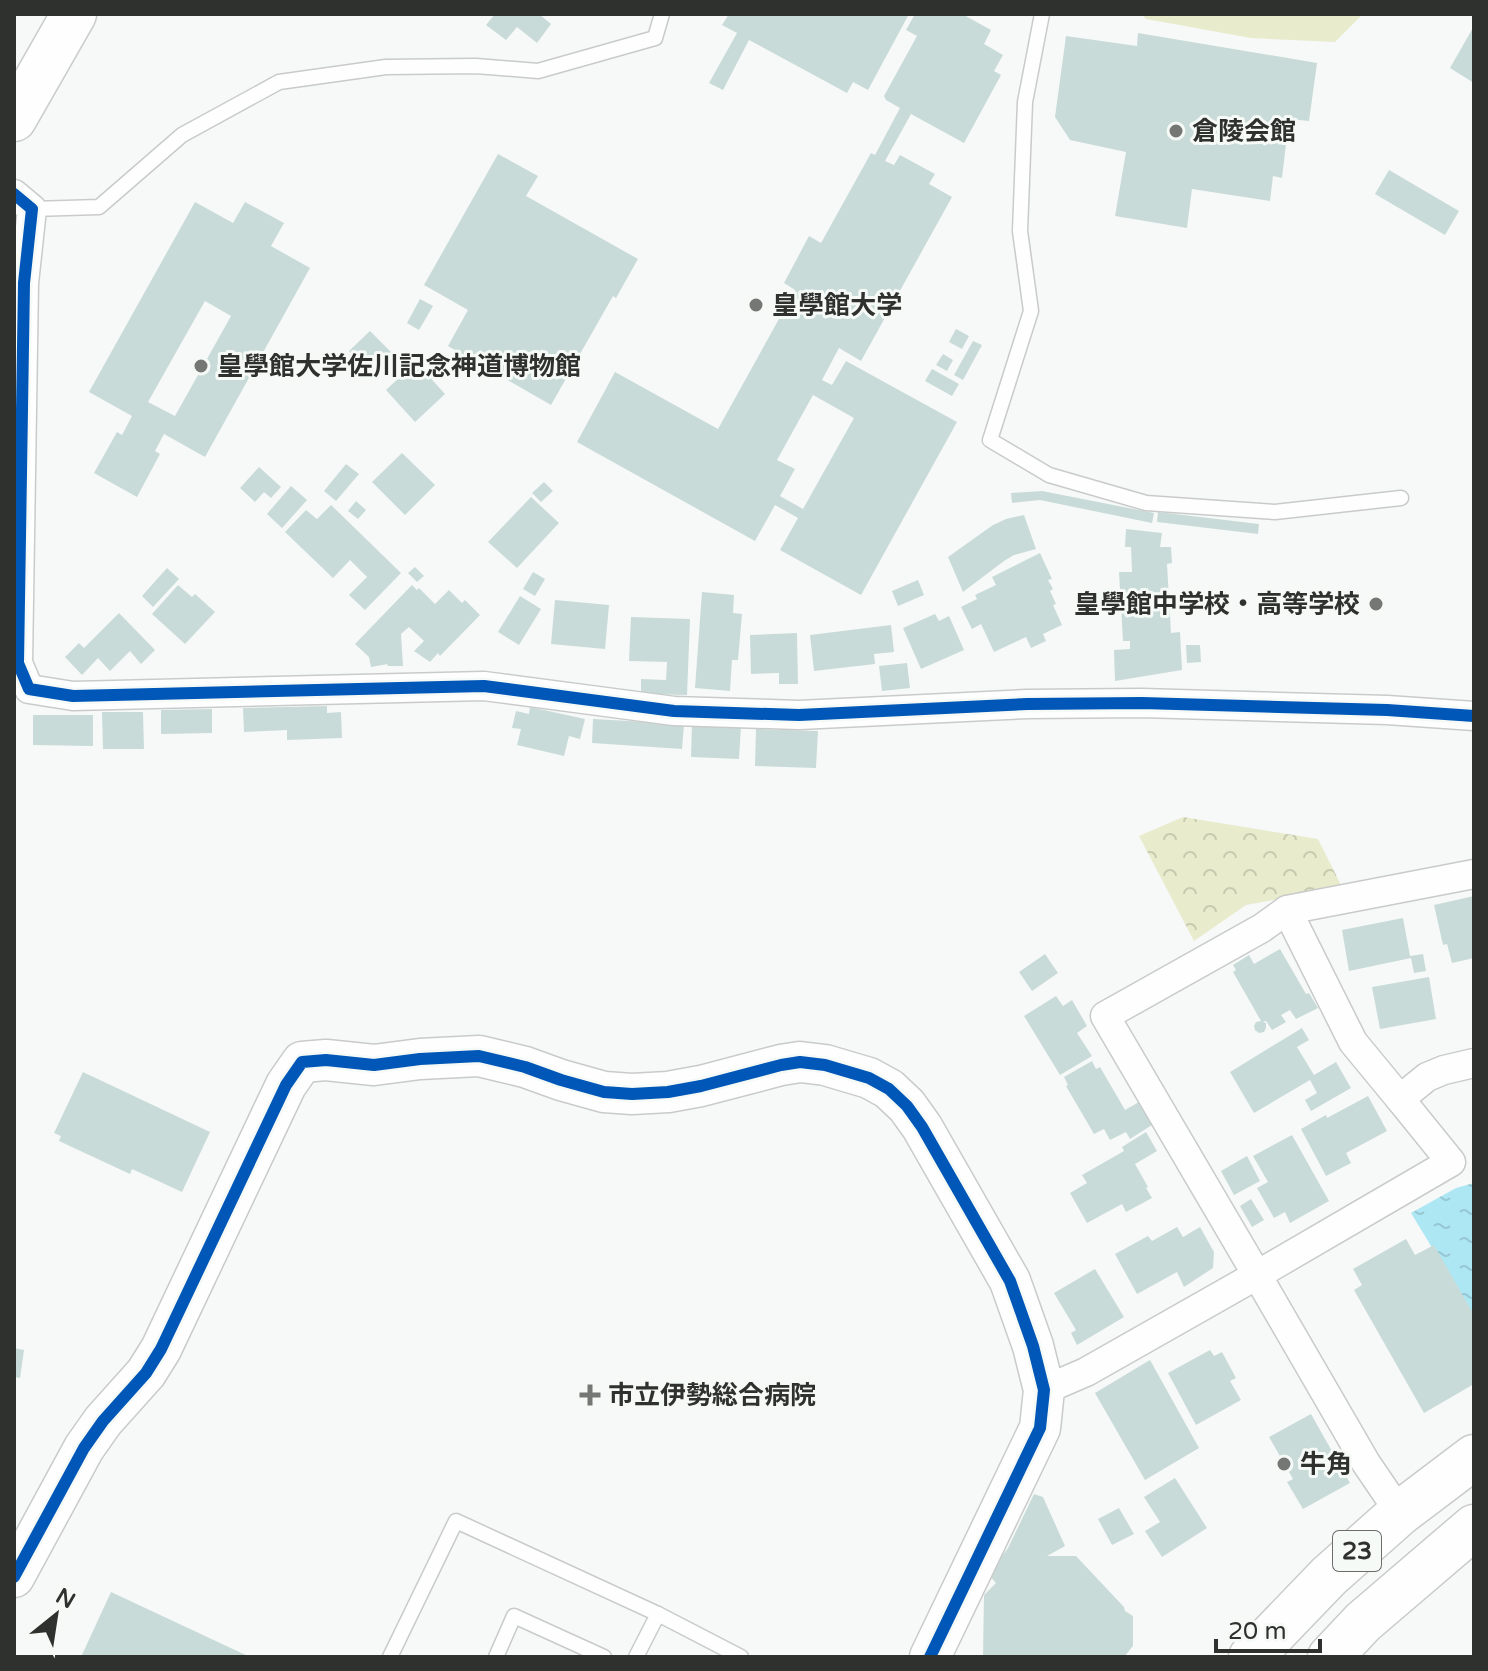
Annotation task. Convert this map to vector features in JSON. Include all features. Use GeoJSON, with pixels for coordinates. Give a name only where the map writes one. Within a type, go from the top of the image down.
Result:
{"type":"FeatureCollection","features":[{"type":"Feature","properties":{"kind":"main road"},"geometry":{"type":"LineString","coordinates":[[14,119],[74,14]]}},
{"type":"Feature","properties":{"kind":"main road","name":"23"},"geometry":{"type":"LineString","coordinates":[[1251,1657],[1329,1576],[1400,1513],[1474,1457]]}},
{"type":"Feature","properties":{"kind":"main road","name":"23"},"geometry":{"type":"LineString","coordinates":[[1330,1657],[1363,1622],[1474,1527]]}},
{"type":"Feature","properties":{"kind":"street"},"geometry":{"type":"LineString","coordinates":[[23,202],[18,663],[29,689],[73,696],[484,686],[674,711],[783,714],[1027,704],[1142,703],[1387,710],[1474,716]]}},
{"type":"Feature","properties":{"kind":"street"},"geometry":{"type":"LineString","coordinates":[[1400,1513],[1366,1463],[1105,1016],[1262,928],[1287,910],[1474,874]]}},
{"type":"Feature","properties":{"kind":"street"},"geometry":{"type":"LineString","coordinates":[[1044,1390],[1086,1372],[1451,1162],[1353,1042],[1287,910]]}},
{"type":"Feature","properties":{"kind":"street"},"geometry":{"type":"LineString","coordinates":[[14,1577],[84,1448],[103,1421],[146,1373],[161,1349],[286,1085],[302,1062],[326,1060],[374,1065],[479,1056],[604,1092],[632,1094],[701,1086],[800,1062],[825,1065],[869,1078],[889,1089],[907,1106],[1010,1281],[1033,1346],[1044,1390],[1040,1428],[930,1657]]}},
{"type":"Feature","properties":{"kind":"street"},"geometry":{"type":"LineString","coordinates":[[1400,1099],[1427,1077],[1474,1063]]}},
{"type":"Feature","properties":{"kind":"lane"},"geometry":{"type":"LineString","coordinates":[[23,202],[99,207],[182,135],[279,82],[386,67],[476,66],[538,71],[655,38],[662,14]]}},
{"type":"Feature","properties":{"kind":"lane"},"geometry":{"type":"LineString","coordinates":[[1042,14],[1025,102],[1020,231],[1031,311],[990,440],[1049,475],[1146,503],[1275,512],[1401,498]]}},
{"type":"Feature","properties":{"kind":"lane"},"geometry":{"type":"LineString","coordinates":[[390,1657],[456,1521],[658,1614],[741,1657]]}},
{"type":"Feature","properties":{"kind":"lane"},"geometry":{"type":"LineString","coordinates":[[636,1657],[658,1614]]}},
{"type":"Feature","properties":{"kind":"lane"},"geometry":{"type":"LineString","coordinates":[[496,1657],[514,1616],[604,1657]]}},
{"type":"Feature","properties":{"kind":"green space"},"geometry":{"type":"Polygon","coordinates":[[[1142,14],[1363,14],[1335,42],[1251,38],[1146,19],[1142,14]]]}},
{"type":"Feature","properties":{"kind":"green space"},"geometry":{"type":"Polygon","coordinates":[[[1183,817],[1318,839],[1342,887],[1246,905],[1194,941],[1139,836],[1183,817]]]}},
{"type":"Feature","properties":{"kind":"water"},"geometry":{"type":"Polygon","coordinates":[[[1474,1183],[1474,1317],[1411,1213],[1456,1188],[1474,1183]]]}},
{"type":"Feature","properties":{"kind":"building"},"geometry":{"type":"Polygon","coordinates":[[[495,14],[539,14],[551,24],[537,43],[517,27],[506,40],[486,25],[495,14]]]}},
{"type":"Feature","properties":{"kind":"building"},"geometry":{"type":"Polygon","coordinates":[[[729,14],[909,14],[868,90],[853,82],[847,93],[749,40],[723,90],[709,83],[737,33],[722,25],[729,14]]]}},
{"type":"Feature","properties":{"kind":"building"},"geometry":{"type":"Polygon","coordinates":[[[915,14],[962,14],[991,30],[984,44],[1003,55],[994,71],[1001,75],[964,143],[911,114],[885,161],[894,165],[900,155],[935,174],[929,184],[952,197],[861,361],[839,348],[822,380],[832,385],[846,361],[957,422],[861,595],[780,550],[798,518],[775,505],[755,541],[577,442],[615,372],[718,429],[795,290],[784,283],[809,236],[821,243],[900,108],[884,96],[917,36],[906,30],[915,14]],[[813,395],[777,460],[795,469],[780,496],[803,509],[854,418],[813,395]]]}},
{"type":"Feature","properties":{"kind":"building"},"geometry":{"type":"Polygon","coordinates":[[[1474,26],[1474,83],[1450,68],[1474,26]]]}},
{"type":"Feature","properties":{"kind":"building","name":"倉陵会館"},"geometry":{"type":"Polygon","coordinates":[[[1138,33],[1317,63],[1309,121],[1289,119],[1282,178],[1273,176],[1270,201],[1192,189],[1187,228],[1115,216],[1126,152],[1070,140],[1055,117],[1066,36],[1137,46],[1138,33]]]}},
{"type":"Feature","properties":{"kind":"building"},"geometry":{"type":"Polygon","coordinates":[[[498,154],[538,176],[526,196],[638,259],[616,298],[613,296],[551,405],[448,346],[468,310],[424,285],[498,154]]]}},
{"type":"Feature","properties":{"kind":"building"},"geometry":{"type":"Polygon","coordinates":[[[1389,170],[1459,211],[1445,235],[1375,194],[1389,170]]]}},
{"type":"Feature","properties":{"kind":"building"},"geometry":{"type":"Polygon","coordinates":[[[195,202],[233,223],[245,202],[284,223],[271,246],[310,268],[205,457],[164,434],[155,451],[160,454],[137,497],[94,473],[117,432],[122,435],[132,416],[89,392],[195,202]],[[205,301],[148,402],[175,416],[231,316],[205,301]]]}},
{"type":"Feature","properties":{"kind":"building"},"geometry":{"type":"Polygon","coordinates":[[[420,299],[433,306],[419,330],[407,323],[420,299]]]}},
{"type":"Feature","properties":{"kind":"building"},"geometry":{"type":"Polygon","coordinates":[[[956,329],[969,336],[962,349],[949,342],[956,329]]]}},
{"type":"Feature","properties":{"kind":"building"},"geometry":{"type":"Polygon","coordinates":[[[370,331],[393,354],[371,375],[349,351],[370,331]]]}},
{"type":"Feature","properties":{"kind":"building"},"geometry":{"type":"Polygon","coordinates":[[[973,341],[982,345],[963,380],[954,375],[973,341]]]}},
{"type":"Feature","properties":{"kind":"building"},"geometry":{"type":"Polygon","coordinates":[[[943,354],[953,360],[947,371],[936,365],[943,354]]]}},
{"type":"Feature","properties":{"kind":"building"},"geometry":{"type":"Polygon","coordinates":[[[416,362],[445,394],[415,422],[386,390],[416,362]]]}},
{"type":"Feature","properties":{"kind":"building"},"geometry":{"type":"Polygon","coordinates":[[[932,369],[959,384],[952,396],[925,381],[932,369]]]}},
{"type":"Feature","properties":{"kind":"building"},"geometry":{"type":"Polygon","coordinates":[[[402,453],[435,485],[405,515],[372,482],[402,453]]]}},
{"type":"Feature","properties":{"kind":"building"},"geometry":{"type":"Polygon","coordinates":[[[346,464],[359,474],[336,501],[324,491],[346,464]]]}},
{"type":"Feature","properties":{"kind":"building"},"geometry":{"type":"Polygon","coordinates":[[[259,467],[281,487],[271,498],[264,492],[255,502],[240,488],[259,467]]]}},
{"type":"Feature","properties":{"kind":"building"},"geometry":{"type":"Polygon","coordinates":[[[544,482],[553,491],[541,502],[532,493],[544,482]]]}},
{"type":"Feature","properties":{"kind":"building"},"geometry":{"type":"Polygon","coordinates":[[[291,486],[307,500],[282,528],[267,514],[291,486]]]}},
{"type":"Feature","properties":{"kind":"building"},"geometry":{"type":"Polygon","coordinates":[[[1042,491],[1154,513],[1152,523],[1040,500],[1012,503],[1011,493],[1042,491]]]}},
{"type":"Feature","properties":{"kind":"building"},"geometry":{"type":"Polygon","coordinates":[[[531,497],[559,523],[517,568],[488,542],[531,497]]]}},
{"type":"Feature","properties":{"kind":"building"},"geometry":{"type":"Polygon","coordinates":[[[356,501],[366,510],[358,519],[348,511],[356,501]]]}},
{"type":"Feature","properties":{"kind":"building"},"geometry":{"type":"Polygon","coordinates":[[[331,505],[401,573],[365,610],[349,595],[367,577],[350,560],[333,578],[285,532],[306,510],[317,519],[331,505]]]}},
{"type":"Feature","properties":{"kind":"building"},"geometry":{"type":"Polygon","coordinates":[[[1158,512],[1259,524],[1258,534],[1157,522],[1158,512]]]}},
{"type":"Feature","properties":{"kind":"building"},"geometry":{"type":"Polygon","coordinates":[[[1024,515],[1036,549],[1014,555],[963,592],[948,557],[993,525],[1024,515]]]}},
{"type":"Feature","properties":{"kind":"building"},"geometry":{"type":"Polygon","coordinates":[[[1126,529],[1162,533],[1160,547],[1171,547],[1172,563],[1167,564],[1171,633],[1180,632],[1182,670],[1115,681],[1114,650],[1130,649],[1130,641],[1123,641],[1119,572],[1132,572],[1131,547],[1125,547],[1126,529]]]}},
{"type":"Feature","properties":{"kind":"building"},"geometry":{"type":"Polygon","coordinates":[[[1040,553],[1052,579],[1048,580],[1056,604],[1053,605],[1062,625],[1043,634],[1046,641],[1031,648],[1026,637],[994,652],[981,624],[972,629],[961,607],[977,599],[975,595],[996,585],[992,577],[1040,553]]]}},
{"type":"Feature","properties":{"kind":"building"},"geometry":{"type":"Polygon","coordinates":[[[415,567],[424,576],[417,582],[408,573],[415,567]]]}},
{"type":"Feature","properties":{"kind":"building"},"geometry":{"type":"Polygon","coordinates":[[[167,568],[179,579],[153,607],[142,596],[167,568]]]}},
{"type":"Feature","properties":{"kind":"building"},"geometry":{"type":"Polygon","coordinates":[[[533,572],[545,579],[535,596],[523,589],[533,572]]]}},
{"type":"Feature","properties":{"kind":"building"},"geometry":{"type":"Polygon","coordinates":[[[918,580],[924,595],[898,606],[892,591],[918,580]]]}},
{"type":"Feature","properties":{"kind":"building"},"geometry":{"type":"Polygon","coordinates":[[[178,585],[192,597],[195,594],[215,612],[185,644],[152,614],[178,585]]]}},
{"type":"Feature","properties":{"kind":"building"},"geometry":{"type":"Polygon","coordinates":[[[412,585],[435,604],[449,590],[480,615],[440,656],[438,653],[430,662],[414,651],[424,641],[409,627],[401,634],[403,666],[388,664],[371,667],[369,657],[355,644],[412,585]]]}},
{"type":"Feature","properties":{"kind":"building"},"geometry":{"type":"Polygon","coordinates":[[[702,592],[734,595],[733,613],[742,614],[738,660],[732,660],[730,691],[695,688],[702,592]]]}},
{"type":"Feature","properties":{"kind":"building"},"geometry":{"type":"Polygon","coordinates":[[[520,596],[541,609],[519,645],[498,632],[520,596]]]}},
{"type":"Feature","properties":{"kind":"building"},"geometry":{"type":"Polygon","coordinates":[[[555,600],[609,605],[605,649],[551,644],[555,600]]]}},
{"type":"Feature","properties":{"kind":"building"},"geometry":{"type":"Polygon","coordinates":[[[119,613],[155,650],[141,664],[130,651],[110,671],[98,658],[82,675],[65,657],[79,643],[84,648],[119,613]]]}},
{"type":"Feature","properties":{"kind":"building"},"geometry":{"type":"Polygon","coordinates":[[[935,614],[939,621],[949,616],[964,650],[921,669],[903,628],[935,614]]]}},
{"type":"Feature","properties":{"kind":"building"},"geometry":{"type":"Polygon","coordinates":[[[631,617],[690,619],[687,695],[641,694],[641,679],[666,680],[667,662],[629,661],[631,617]]]}},
{"type":"Feature","properties":{"kind":"building"},"geometry":{"type":"Polygon","coordinates":[[[891,625],[894,652],[874,654],[875,664],[814,671],[810,635],[891,625]]]}},
{"type":"Feature","properties":{"kind":"building"},"geometry":{"type":"Polygon","coordinates":[[[797,633],[798,684],[779,684],[779,673],[751,674],[750,635],[797,633]]]}},
{"type":"Feature","properties":{"kind":"building"},"geometry":{"type":"Polygon","coordinates":[[[1186,645],[1200,645],[1201,662],[1187,663],[1186,645]]]}},
{"type":"Feature","properties":{"kind":"building"},"geometry":{"type":"Polygon","coordinates":[[[907,663],[910,688],[882,691],[879,666],[907,663]]]}},
{"type":"Feature","properties":{"kind":"building"},"geometry":{"type":"Polygon","coordinates":[[[327,706],[327,713],[341,712],[342,738],[287,740],[287,730],[244,732],[243,708],[327,706]]]}},
{"type":"Feature","properties":{"kind":"building"},"geometry":{"type":"Polygon","coordinates":[[[530,707],[585,719],[580,739],[569,736],[564,756],[517,745],[521,729],[512,728],[516,711],[529,714],[530,707]]]}},
{"type":"Feature","properties":{"kind":"building"},"geometry":{"type":"Polygon","coordinates":[[[212,709],[212,733],[161,734],[161,710],[212,709]]]}},
{"type":"Feature","properties":{"kind":"building"},"geometry":{"type":"Polygon","coordinates":[[[102,712],[143,712],[144,749],[103,749],[102,712]]]}},
{"type":"Feature","properties":{"kind":"building"},"geometry":{"type":"Polygon","coordinates":[[[33,715],[93,715],[93,746],[33,745],[33,715]]]}},
{"type":"Feature","properties":{"kind":"building"},"geometry":{"type":"Polygon","coordinates":[[[593,719],[684,724],[682,749],[592,743],[593,719]]]}},
{"type":"Feature","properties":{"kind":"building"},"geometry":{"type":"Polygon","coordinates":[[[692,723],[741,726],[739,759],[691,757],[692,723]]]}},
{"type":"Feature","properties":{"kind":"building"},"geometry":{"type":"Polygon","coordinates":[[[756,729],[818,731],[816,768],[755,766],[756,729]]]}},
{"type":"Feature","properties":{"kind":"building"},"geometry":{"type":"Polygon","coordinates":[[[1474,896],[1474,958],[1452,963],[1447,944],[1443,945],[1434,905],[1474,896]]]}},
{"type":"Feature","properties":{"kind":"building"},"geometry":{"type":"Polygon","coordinates":[[[1403,918],[1410,956],[1423,954],[1426,971],[1414,973],[1411,958],[1349,971],[1342,930],[1403,918]]]}},
{"type":"Feature","properties":{"kind":"building"},"geometry":{"type":"Polygon","coordinates":[[[1280,949],[1306,994],[1309,993],[1318,1008],[1296,1019],[1290,1010],[1281,1015],[1286,1022],[1272,1030],[1266,1021],[1263,1022],[1266,1028],[1259,1033],[1254,1026],[1261,1021],[1233,972],[1236,970],[1233,965],[1249,955],[1254,964],[1280,949]]]}},
{"type":"Feature","properties":{"kind":"building"},"geometry":{"type":"Polygon","coordinates":[[[1045,954],[1058,973],[1032,991],[1019,972],[1045,954]]]}},
{"type":"Feature","properties":{"kind":"building"},"geometry":{"type":"Polygon","coordinates":[[[1429,977],[1436,1019],[1380,1029],[1372,987],[1429,977]]]}},
{"type":"Feature","properties":{"kind":"building"},"geometry":{"type":"Polygon","coordinates":[[[1056,996],[1063,1006],[1072,1000],[1087,1026],[1077,1033],[1092,1056],[1060,1075],[1024,1016],[1056,996]]]}},
{"type":"Feature","properties":{"kind":"building"},"geometry":{"type":"Polygon","coordinates":[[[1302,1028],[1309,1040],[1297,1047],[1314,1075],[1336,1062],[1351,1088],[1311,1111],[1305,1100],[1317,1093],[1310,1080],[1254,1113],[1230,1072],[1302,1028]]]}},
{"type":"Feature","properties":{"kind":"building"},"geometry":{"type":"Polygon","coordinates":[[[1092,1061],[1096,1069],[1100,1067],[1125,1110],[1139,1102],[1152,1125],[1130,1139],[1126,1132],[1110,1140],[1104,1129],[1094,1134],[1066,1086],[1064,1077],[1092,1061]]]}},
{"type":"Feature","properties":{"kind":"building"},"geometry":{"type":"Polygon","coordinates":[[[83,1072],[210,1132],[182,1192],[132,1169],[130,1174],[59,1141],[61,1136],[54,1133],[83,1072]]]}},
{"type":"Feature","properties":{"kind":"building"},"geometry":{"type":"Polygon","coordinates":[[[1368,1096],[1387,1131],[1346,1153],[1351,1163],[1326,1176],[1301,1129],[1368,1096]]]}},
{"type":"Feature","properties":{"kind":"building"},"geometry":{"type":"Polygon","coordinates":[[[1146,1132],[1157,1151],[1135,1164],[1152,1198],[1126,1212],[1122,1204],[1087,1223],[1070,1193],[1087,1183],[1082,1175],[1124,1151],[1122,1147],[1146,1132]]]}},
{"type":"Feature","properties":{"kind":"building"},"geometry":{"type":"Polygon","coordinates":[[[1292,1135],[1329,1201],[1290,1223],[1285,1212],[1274,1218],[1257,1188],[1268,1182],[1253,1156],[1292,1135]]]}},
{"type":"Feature","properties":{"kind":"building"},"geometry":{"type":"Polygon","coordinates":[[[1247,1156],[1260,1181],[1234,1195],[1221,1171],[1247,1156]]]}},
{"type":"Feature","properties":{"kind":"building"},"geometry":{"type":"Polygon","coordinates":[[[1251,1199],[1264,1220],[1252,1227],[1240,1206],[1251,1199]]]}},
{"type":"Feature","properties":{"kind":"building"},"geometry":{"type":"Polygon","coordinates":[[[1177,1227],[1183,1237],[1200,1227],[1214,1252],[1213,1268],[1184,1287],[1177,1272],[1137,1294],[1115,1254],[1148,1236],[1152,1241],[1177,1227]]]}},
{"type":"Feature","properties":{"kind":"building"},"geometry":{"type":"Polygon","coordinates":[[[1406,1239],[1415,1255],[1434,1245],[1474,1315],[1474,1384],[1424,1413],[1354,1290],[1362,1285],[1353,1269],[1406,1239]]]}},
{"type":"Feature","properties":{"kind":"building"},"geometry":{"type":"Polygon","coordinates":[[[1095,1269],[1124,1317],[1077,1345],[1071,1333],[1076,1330],[1054,1293],[1095,1269]]]}},
{"type":"Feature","properties":{"kind":"building"},"geometry":{"type":"Polygon","coordinates":[[[14,1348],[24,1350],[20,1378],[14,1377],[14,1348]]]}},
{"type":"Feature","properties":{"kind":"building"},"geometry":{"type":"Polygon","coordinates":[[[1210,1350],[1214,1356],[1222,1352],[1236,1378],[1230,1381],[1241,1400],[1196,1425],[1168,1373],[1210,1350]]]}},
{"type":"Feature","properties":{"kind":"building"},"geometry":{"type":"Polygon","coordinates":[[[1150,1360],[1199,1448],[1145,1480],[1095,1393],[1150,1360]]]}},
{"type":"Feature","properties":{"kind":"building"},"geometry":{"type":"Polygon","coordinates":[[[1311,1414],[1350,1483],[1303,1509],[1287,1482],[1293,1479],[1269,1437],[1311,1414]]]}},
{"type":"Feature","properties":{"kind":"building"},"geometry":{"type":"Polygon","coordinates":[[[1175,1478],[1207,1528],[1162,1557],[1145,1531],[1160,1522],[1144,1497],[1175,1478]]]}},
{"type":"Feature","properties":{"kind":"building"},"geometry":{"type":"Polygon","coordinates":[[[1034,1494],[1043,1497],[1065,1546],[1047,1556],[1076,1556],[1133,1616],[1133,1646],[1124,1657],[983,1657],[984,1595],[996,1583],[988,1574],[1008,1548],[1034,1494]]]}},
{"type":"Feature","properties":{"kind":"building"},"geometry":{"type":"Polygon","coordinates":[[[1119,1508],[1134,1534],[1112,1545],[1098,1519],[1119,1508]]]}},
{"type":"Feature","properties":{"kind":"building"},"geometry":{"type":"Polygon","coordinates":[[[111,1592],[250,1657],[81,1657],[111,1592]]]}},
{"type":"Feature","properties":{"kind":"cycle path"},"geometry":{"type":"LineString","coordinates":[[14,194],[32,209],[24,283],[18,663],[29,689],[73,696],[484,686],[674,711],[799,715],[1027,704],[1142,703],[1387,710],[1474,716]]}},
{"type":"Feature","properties":{"kind":"cycle path"},"geometry":{"type":"LineString","coordinates":[[14,1577],[84,1448],[103,1421],[146,1373],[161,1349],[286,1085],[302,1062],[326,1060],[374,1065],[479,1056],[604,1092],[632,1094],[701,1086],[800,1062],[825,1065],[869,1078],[889,1089],[907,1106],[1010,1281],[1033,1346],[1044,1390],[1040,1428],[930,1657]]}},
{"type":"Feature","properties":{"kind":"place","name":"倉陵会館"},"geometry":{"type":"Point","coordinates":[1176,131]}},
{"type":"Feature","properties":{"kind":"place","name":"皇學館大学"},"geometry":{"type":"Point","coordinates":[756,305]}},
{"type":"Feature","properties":{"kind":"place","name":"皇學館大学佐川記念神道博物館"},"geometry":{"type":"Point","coordinates":[201,366]}},
{"type":"Feature","properties":{"kind":"place","name":"皇學館中学校・高等学校"},"geometry":{"type":"Point","coordinates":[1376,604]}},
{"type":"Feature","properties":{"kind":"place","name":"市立伊勢総合病院"},"geometry":{"type":"Point","coordinates":[590,1395]}},
{"type":"Feature","properties":{"kind":"place","name":"牛角"},"geometry":{"type":"Point","coordinates":[1284,1464]}}]}
